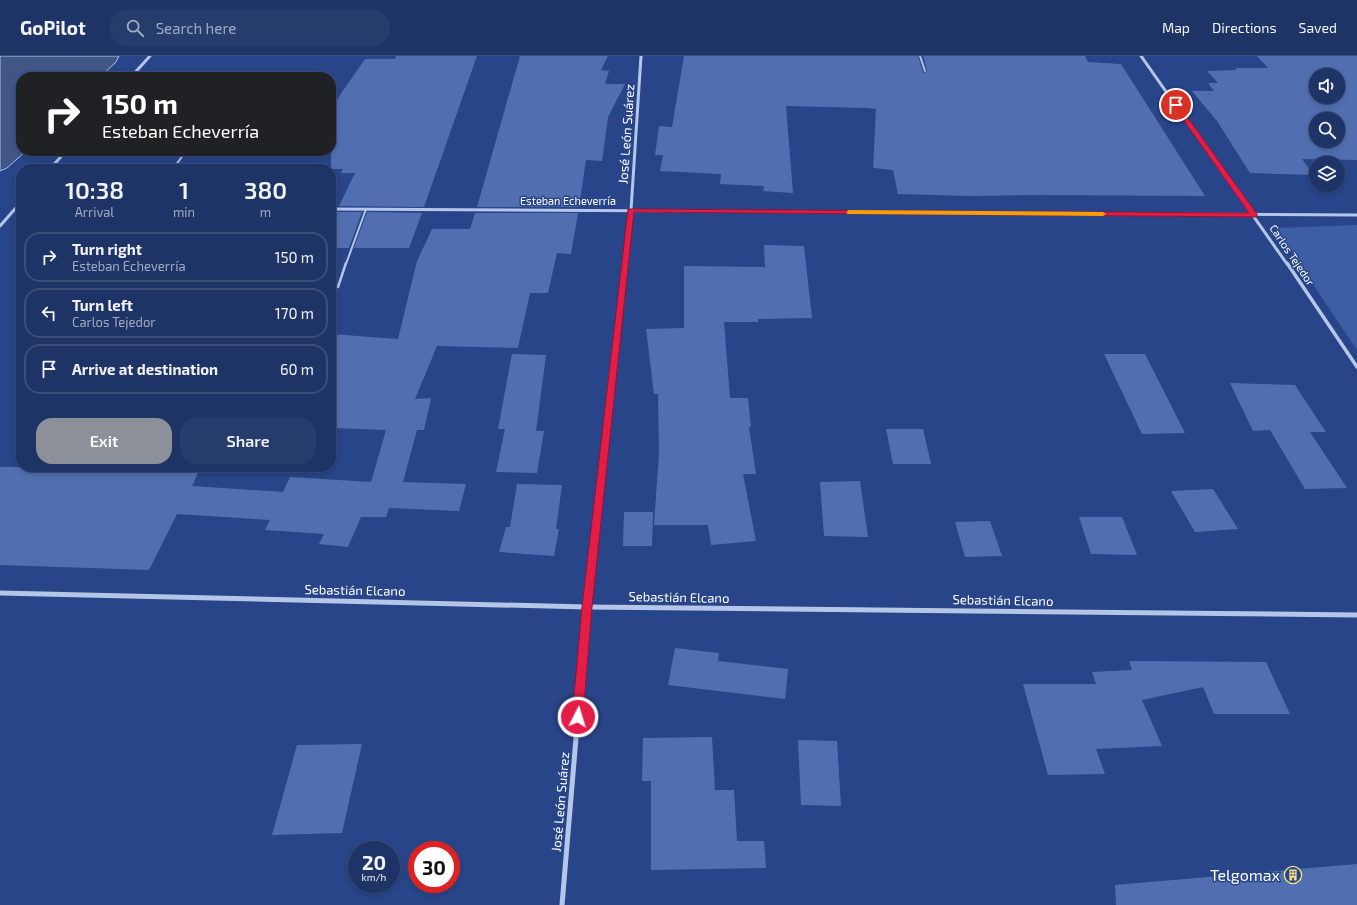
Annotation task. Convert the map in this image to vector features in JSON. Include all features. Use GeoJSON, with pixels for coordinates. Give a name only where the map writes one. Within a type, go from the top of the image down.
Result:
{"type":"FeatureCollection","features":[{"type":"Feature","properties":{"kind":"street"},"geometry":{"type":"LineString","coordinates":[[136,72],[150,56]]}},
{"type":"Feature","properties":{"kind":"street","name":"José León Suárez"},"geometry":{"type":"LineString","coordinates":[[562,905],[587,607],[630,210],[641,56]]}},
{"type":"Feature","properties":{"kind":"street","name":"Carlos Tejedor"},"geometry":{"type":"LineString","coordinates":[[1141,56],[1254,215],[1357,366]]}},
{"type":"Feature","properties":{"kind":"street"},"geometry":{"type":"LineString","coordinates":[[54,164],[62,156]]}},
{"type":"Feature","properties":{"kind":"street"},"geometry":{"type":"LineString","coordinates":[[0,226],[16,208]]}},
{"type":"Feature","properties":{"kind":"street","name":"Esteban Echeverría"},"geometry":{"type":"LineString","coordinates":[[336,209],[1357,215]]}},
{"type":"Feature","properties":{"kind":"street","name":"Sebastián Elcano"},"geometry":{"type":"LineString","coordinates":[[0,592],[587,607],[1357,615]]}},
{"type":"Feature","properties":{"kind":"lane"},"geometry":{"type":"LineString","coordinates":[[920,56],[925,72]]}},
{"type":"Feature","properties":{"kind":"lane"},"geometry":{"type":"LineString","coordinates":[[338,287],[366,209]]}},
{"type":"Feature","properties":{"kind":"shaded area"},"geometry":{"type":"Polygon","coordinates":[[[0,56],[119,56],[116,62],[105,72],[16,72],[16,156],[20,156],[7,168],[0,171],[0,56]]]}},
{"type":"Feature","properties":{"kind":"shaded area"},"geometry":{"type":"Polygon","coordinates":[[[1357,225],[1357,350],[1275,228],[1357,225]]]}},
{"type":"Feature","properties":{"kind":"building"},"geometry":{"type":"Polygon","coordinates":[[[396,56],[477,56],[424,207],[339,206],[355,173],[341,173],[343,169],[336,169],[336,164],[331,164],[331,156],[336,156],[336,101],[365,59],[395,59],[396,56]]]}},
{"type":"Feature","properties":{"kind":"building"},"geometry":{"type":"Polygon","coordinates":[[[520,56],[608,56],[601,70],[609,71],[605,84],[625,84],[608,117],[602,161],[586,160],[579,207],[477,207],[520,56]]]}},
{"type":"Feature","properties":{"kind":"building"},"geometry":{"type":"Polygon","coordinates":[[[684,56],[918,56],[923,72],[925,73],[927,71],[923,56],[1085,56],[1088,62],[1121,64],[1205,196],[971,196],[898,194],[893,170],[873,168],[876,109],[867,108],[786,106],[793,193],[763,191],[764,186],[720,184],[721,174],[660,171],[663,155],[655,155],[659,126],[672,127],[684,56]]]}},
{"type":"Feature","properties":{"kind":"building"},"geometry":{"type":"Polygon","coordinates":[[[1257,56],[1357,56],[1357,160],[1345,160],[1345,156],[1309,156],[1309,159],[1302,159],[1309,168],[1309,175],[1250,173],[1217,121],[1192,91],[1214,91],[1208,83],[1218,83],[1207,71],[1237,70],[1235,68],[1268,68],[1257,56]]]}},
{"type":"Feature","properties":{"kind":"building"},"geometry":{"type":"Polygon","coordinates":[[[336,212],[362,212],[349,248],[336,248],[336,212]]]}},
{"type":"Feature","properties":{"kind":"building"},"geometry":{"type":"Polygon","coordinates":[[[367,212],[422,213],[409,248],[354,248],[367,212]]]}},
{"type":"Feature","properties":{"kind":"building"},"geometry":{"type":"Polygon","coordinates":[[[475,213],[578,213],[571,254],[557,253],[548,293],[530,293],[518,348],[437,346],[415,399],[431,398],[424,430],[417,430],[403,482],[466,484],[459,511],[389,508],[386,517],[361,517],[348,547],[319,544],[324,534],[265,530],[270,520],[177,514],[149,570],[0,565],[0,467],[16,467],[16,472],[198,473],[192,486],[283,492],[290,477],[371,482],[386,430],[336,428],[336,334],[398,339],[417,261],[432,229],[470,229],[475,213]]]}},
{"type":"Feature","properties":{"kind":"building"},"geometry":{"type":"Polygon","coordinates":[[[764,245],[804,246],[812,318],[758,319],[758,322],[724,322],[730,398],[748,398],[751,427],[749,427],[756,474],[743,474],[756,541],[711,545],[708,525],[654,525],[659,453],[658,394],[654,394],[646,329],[684,328],[684,266],[765,267],[764,245]]]}},
{"type":"Feature","properties":{"kind":"building"},"geometry":{"type":"Polygon","coordinates":[[[512,354],[546,355],[536,431],[544,431],[537,473],[496,472],[505,429],[498,429],[512,354]]]}},
{"type":"Feature","properties":{"kind":"building"},"geometry":{"type":"Polygon","coordinates":[[[1104,354],[1145,354],[1185,433],[1142,434],[1104,354]]]}},
{"type":"Feature","properties":{"kind":"building"},"geometry":{"type":"Polygon","coordinates":[[[1230,383],[1295,385],[1326,432],[1310,432],[1347,488],[1305,489],[1270,430],[1253,431],[1230,383]]]}},
{"type":"Feature","properties":{"kind":"building"},"geometry":{"type":"Polygon","coordinates":[[[886,429],[923,429],[931,464],[893,464],[886,429]]]}},
{"type":"Feature","properties":{"kind":"building"},"geometry":{"type":"Polygon","coordinates":[[[860,481],[868,537],[824,536],[820,482],[860,481]]]}},
{"type":"Feature","properties":{"kind":"building"},"geometry":{"type":"Polygon","coordinates":[[[517,484],[562,485],[556,529],[559,529],[554,556],[499,552],[506,527],[510,527],[517,484]]]}},
{"type":"Feature","properties":{"kind":"building"},"geometry":{"type":"Polygon","coordinates":[[[1213,489],[1238,529],[1195,532],[1171,491],[1213,489]]]}},
{"type":"Feature","properties":{"kind":"building"},"geometry":{"type":"Polygon","coordinates":[[[624,512],[653,512],[652,546],[623,546],[624,512]]]}},
{"type":"Feature","properties":{"kind":"building"},"geometry":{"type":"Polygon","coordinates":[[[1079,517],[1122,517],[1137,555],[1091,554],[1079,517]]]}},
{"type":"Feature","properties":{"kind":"building"},"geometry":{"type":"Polygon","coordinates":[[[990,521],[1002,556],[965,557],[955,522],[990,521]]]}},
{"type":"Feature","properties":{"kind":"building"},"geometry":{"type":"Polygon","coordinates":[[[675,648],[719,653],[718,661],[788,669],[785,699],[668,685],[675,648]]]}},
{"type":"Feature","properties":{"kind":"building"},"geometry":{"type":"Polygon","coordinates":[[[1129,661],[1266,662],[1290,714],[1214,714],[1203,687],[1142,700],[1162,746],[1096,749],[1105,774],[1048,775],[1023,684],[1096,684],[1092,672],[1132,670],[1129,661]]]}},
{"type":"Feature","properties":{"kind":"building"},"geometry":{"type":"Polygon","coordinates":[[[712,737],[715,790],[734,790],[737,841],[764,841],[766,868],[651,870],[651,781],[642,781],[643,738],[712,737]]]}},
{"type":"Feature","properties":{"kind":"building"},"geometry":{"type":"Polygon","coordinates":[[[798,740],[837,741],[841,806],[801,805],[798,740]]]}},
{"type":"Feature","properties":{"kind":"building"},"geometry":{"type":"Polygon","coordinates":[[[362,744],[342,833],[272,835],[297,745],[362,744]]]}},
{"type":"Feature","properties":{"kind":"building","name":"Telgomax"},"geometry":{"type":"Polygon","coordinates":[[[1357,864],[1357,905],[1116,905],[1115,885],[1357,864]]]}},
{"type":"Feature","properties":{"kind":"slow traffic"},"geometry":{"type":"LineString","coordinates":[[849,212],[1103,214]]}},
{"type":"Feature","properties":{"kind":"place","name":"Telgomax"},"geometry":{"type":"Point","coordinates":[1293,875]}},
{"type":"Feature","properties":{"kind":"route"},"geometry":{"type":"LineString","coordinates":[[578,717],[587,607],[630,210],[1254,215],[1176,105]]}}]}
